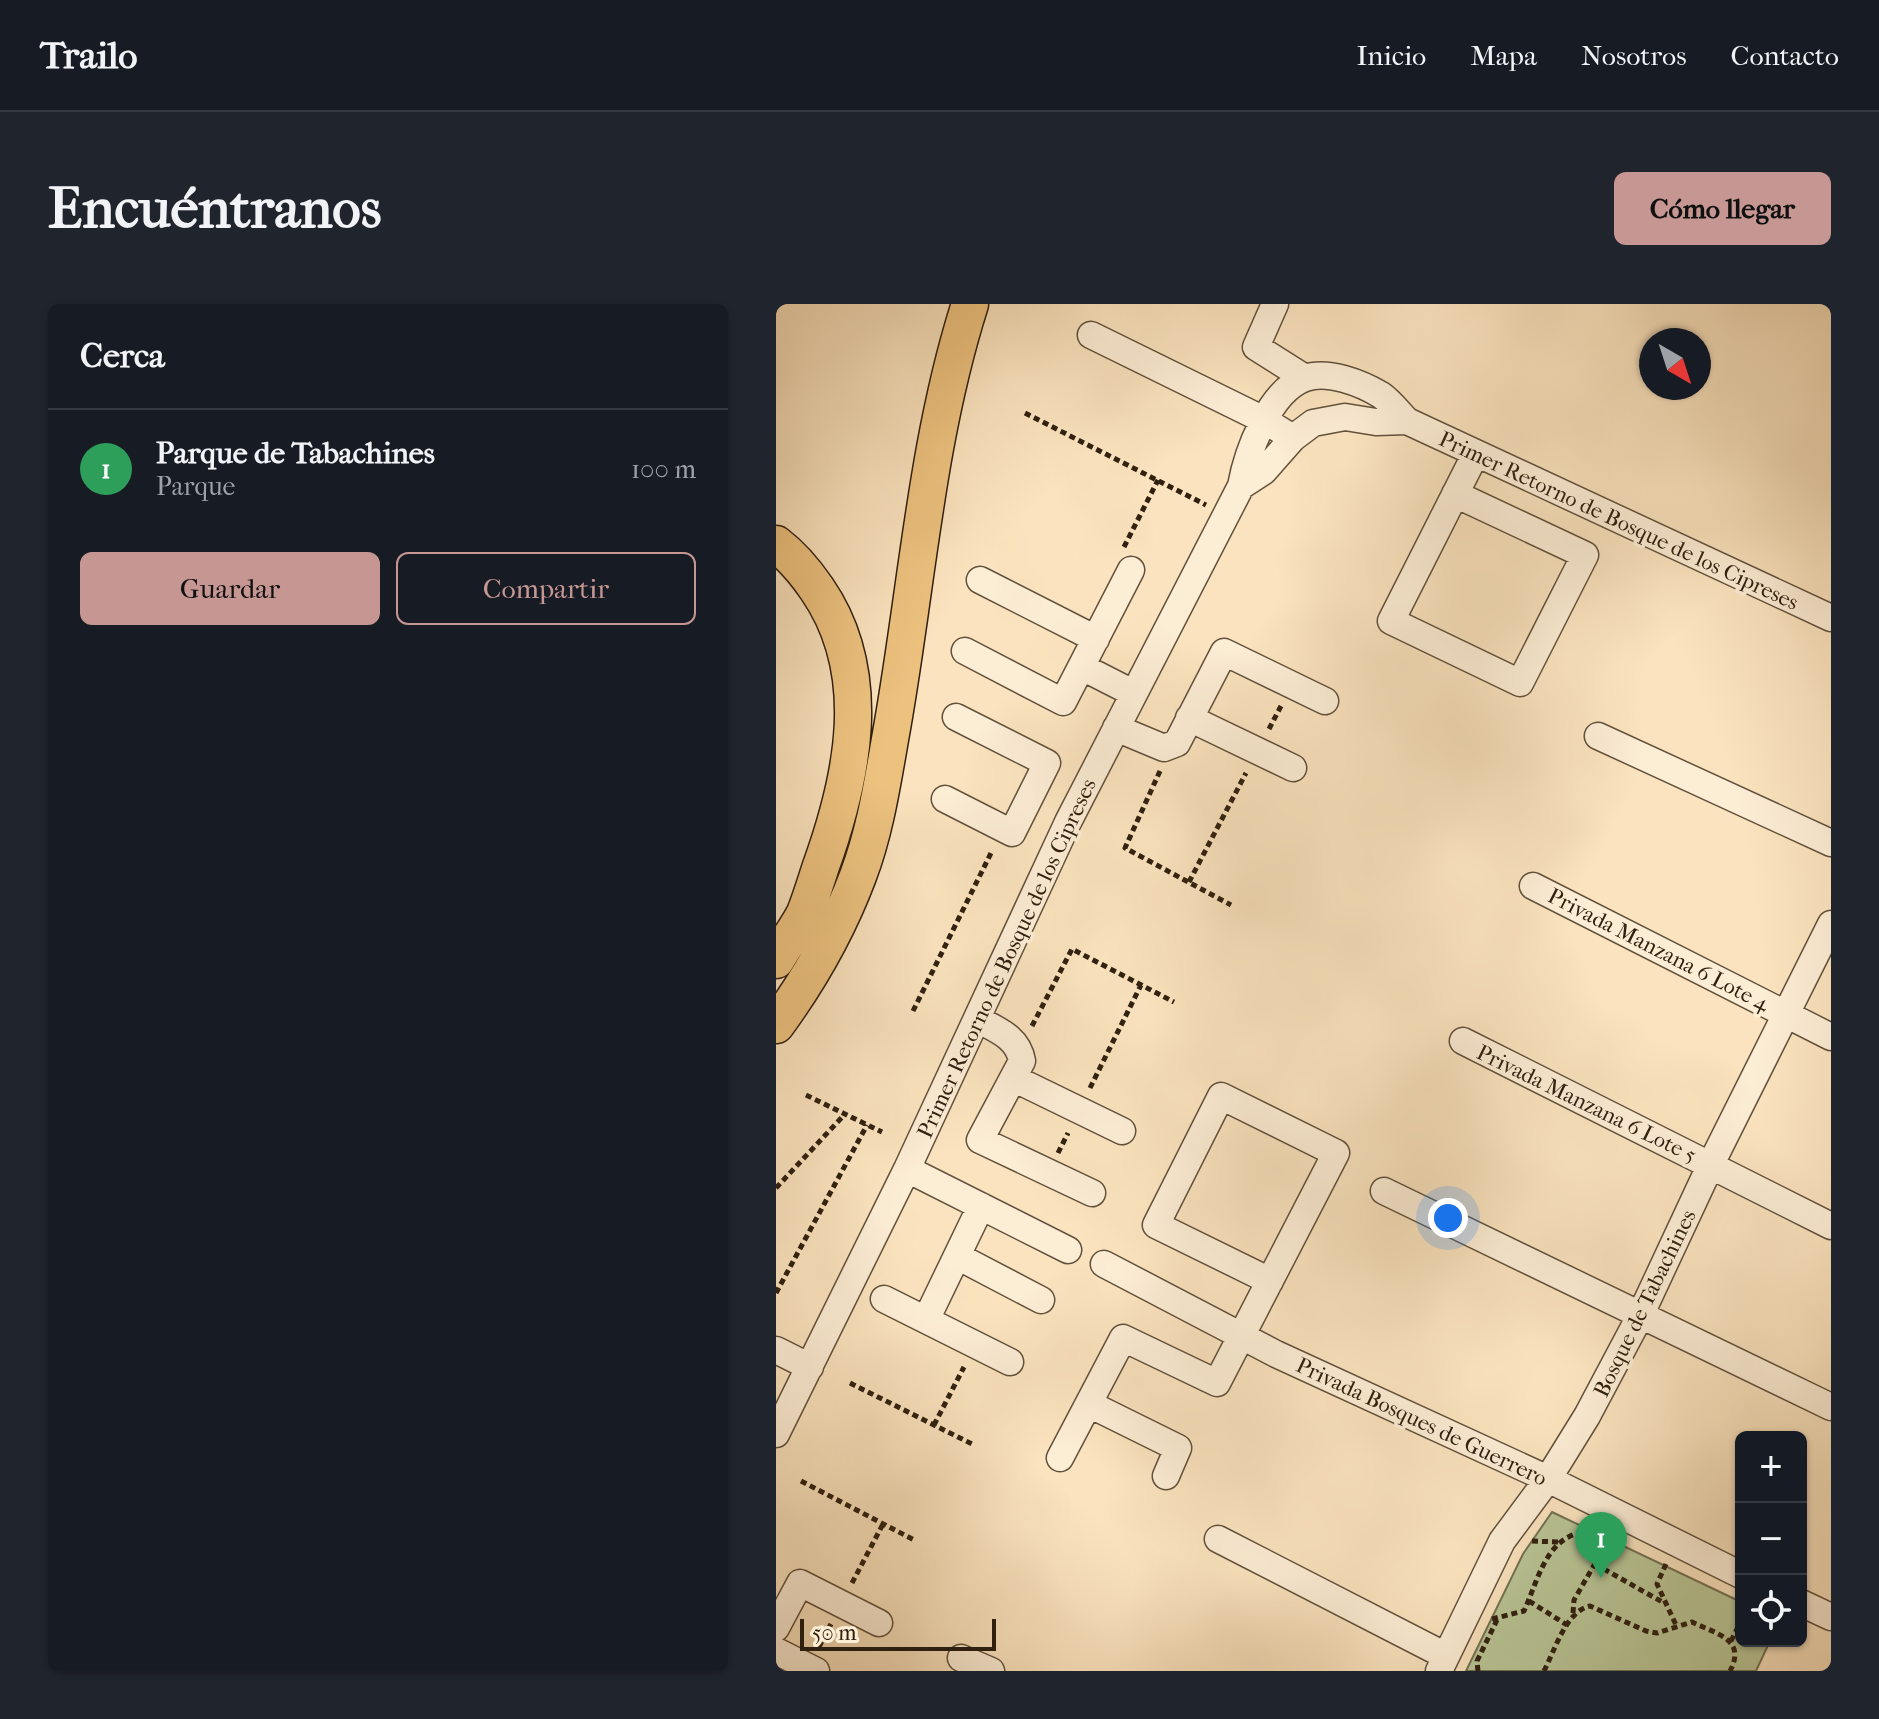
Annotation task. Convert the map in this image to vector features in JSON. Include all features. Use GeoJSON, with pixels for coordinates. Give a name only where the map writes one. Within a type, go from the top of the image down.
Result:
{"type":"FeatureCollection","features":[{"type":"Feature","properties":{"kind":"highway"},"geometry":{"type":"LineString","coordinates":[[776,1025],[830,936],[858,877],[875,821],[903,668],[935,441],[957,343],[970,304]]}},
{"type":"Feature","properties":{"kind":"highway"},"geometry":{"type":"LineString","coordinates":[[776,544],[809,577],[830,607],[845,646],[853,682],[854,716],[849,772],[830,842],[804,913],[776,960]]}},
{"type":"Feature","properties":{"kind":"street"},"geometry":{"type":"LineString","coordinates":[[1275,304],[1256,347],[1305,378]]}},
{"type":"Feature","properties":{"kind":"street"},"geometry":{"type":"LineString","coordinates":[[1091,335],[1264,420],[1293,438]]}},
{"type":"Feature","properties":{"kind":"street","name":"Primer Retorno de Bosque de los Cipreses"},"geometry":{"type":"LineString","coordinates":[[776,1434],[907,1169],[1068,822],[1241,486],[1246,460],[1264,420],[1285,392],[1305,378],[1337,376],[1382,396],[1407,421],[1831,618]]}},
{"type":"Feature","properties":{"kind":"street","name":"Primer Retorno de Bosque de los Cipreses"},"geometry":{"type":"LineString","coordinates":[[1241,486],[1264,471],[1293,438],[1313,423],[1345,417],[1376,422],[1407,421]]}},
{"type":"Feature","properties":{"kind":"street"},"geometry":{"type":"LineString","coordinates":[[1455,494],[1585,555],[1520,683],[1391,621],[1455,494],[1476,453]]}},
{"type":"Feature","properties":{"kind":"street"},"geometry":{"type":"LineString","coordinates":[[965,651],[1063,702],[1096,639],[1128,559]]}},
{"type":"Feature","properties":{"kind":"street"},"geometry":{"type":"LineString","coordinates":[[980,580],[1096,639]]}},
{"type":"Feature","properties":{"kind":"street"},"geometry":{"type":"LineString","coordinates":[[1116,728],[1164,748],[1177,743],[1224,652],[1325,701]]}},
{"type":"Feature","properties":{"kind":"street"},"geometry":{"type":"LineString","coordinates":[[1082,667],[1133,693]]}},
{"type":"Feature","properties":{"kind":"street"},"geometry":{"type":"LineString","coordinates":[[945,799],[1012,833],[1047,763],[956,717]]}},
{"type":"Feature","properties":{"kind":"street"},"geometry":{"type":"LineString","coordinates":[[1189,718],[1293,768]]}},
{"type":"Feature","properties":{"kind":"street"},"geometry":{"type":"LineString","coordinates":[[1598,736],[1831,843]]}},
{"type":"Feature","properties":{"kind":"street"},"geometry":{"type":"LineString","coordinates":[[1031,799],[1068,822]]}},
{"type":"Feature","properties":{"kind":"street","name":"Privada Manzana 6 Lote 4"},"geometry":{"type":"LineString","coordinates":[[1533,886],[1831,1037]]}},
{"type":"Feature","properties":{"kind":"street","name":"Bosque de Tabachines"},"geometry":{"type":"LineString","coordinates":[[1442,1663],[1502,1541],[1548,1479],[1587,1416],[1640,1316],[1711,1164],[1831,924]]}},
{"type":"Feature","properties":{"kind":"street"},"geometry":{"type":"LineString","coordinates":[[977,1019],[1014,1040],[1020,1048],[1022,1061],[980,1140],[1092,1193]]}},
{"type":"Feature","properties":{"kind":"street","name":"Privada Manzana 6 Lote 5"},"geometry":{"type":"LineString","coordinates":[[1463,1041],[1831,1226]]}},
{"type":"Feature","properties":{"kind":"street"},"geometry":{"type":"LineString","coordinates":[[1015,1079],[1122,1131]]}},
{"type":"Feature","properties":{"kind":"street"},"geometry":{"type":"LineString","coordinates":[[1060,1458],[1123,1338],[1217,1383],[1242,1336],[1336,1153],[1221,1096],[1156,1225],[1270,1281]]}},
{"type":"Feature","properties":{"kind":"street"},"geometry":{"type":"LineString","coordinates":[[907,1169],[1068,1250]]}},
{"type":"Feature","properties":{"kind":"street"},"geometry":{"type":"LineString","coordinates":[[1384,1191],[1831,1407]]}},
{"type":"Feature","properties":{"kind":"street"},"geometry":{"type":"LineString","coordinates":[[926,1320],[981,1206]]}},
{"type":"Feature","properties":{"kind":"street"},"geometry":{"type":"LineString","coordinates":[[957,1256],[1041,1300]]}},
{"type":"Feature","properties":{"kind":"street","name":"Privada Bosques de Guerrero"},"geometry":{"type":"LineString","coordinates":[[1104,1264],[1242,1336],[1548,1479],[1735,1572]]}},
{"type":"Feature","properties":{"kind":"street"},"geometry":{"type":"LineString","coordinates":[[884,1299],[1010,1362]]}},
{"type":"Feature","properties":{"kind":"street"},"geometry":{"type":"LineString","coordinates":[[776,1350],[810,1367]]}},
{"type":"Feature","properties":{"kind":"street"},"geometry":{"type":"LineString","coordinates":[[1089,1404],[1178,1448],[1166,1476]]}},
{"type":"Feature","properties":{"kind":"street"},"geometry":{"type":"LineString","coordinates":[[1218,1539],[1442,1663]]}},
{"type":"Feature","properties":{"kind":"street"},"geometry":{"type":"LineString","coordinates":[[776,1628],[800,1583],[879,1623]]}},
{"type":"Feature","properties":{"kind":"street"},"geometry":{"type":"LineString","coordinates":[[1807,1606],[1831,1617]]}},
{"type":"Feature","properties":{"kind":"street"},"geometry":{"type":"LineString","coordinates":[[776,1651],[816,1671]]}},
{"type":"Feature","properties":{"kind":"street"},"geometry":{"type":"LineString","coordinates":[[961,1658],[991,1671]]}},
{"type":"Feature","properties":{"kind":"path"},"geometry":{"type":"LineString","coordinates":[[1025,413],[1226,516]]}},
{"type":"Feature","properties":{"kind":"path"},"geometry":{"type":"LineString","coordinates":[[1128,559],[1158,480]]}},
{"type":"Feature","properties":{"kind":"path"},"geometry":{"type":"LineString","coordinates":[[1189,882],[1292,684]]}},
{"type":"Feature","properties":{"kind":"path"},"geometry":{"type":"LineString","coordinates":[[1177,743],[1164,762],[1125,848],[1231,905]]}},
{"type":"Feature","properties":{"kind":"path"},"geometry":{"type":"LineString","coordinates":[[913,1011],[1003,829]]}},
{"type":"Feature","properties":{"kind":"path"},"geometry":{"type":"LineString","coordinates":[[1020,1048],[1072,949],[1174,1002]]}},
{"type":"Feature","properties":{"kind":"path"},"geometry":{"type":"LineString","coordinates":[[1049,1172],[1141,985]]}},
{"type":"Feature","properties":{"kind":"path"},"geometry":{"type":"LineString","coordinates":[[806,1095],[882,1132]]}},
{"type":"Feature","properties":{"kind":"path"},"geometry":{"type":"LineString","coordinates":[[776,1188],[845,1114]]}},
{"type":"Feature","properties":{"kind":"path"},"geometry":{"type":"LineString","coordinates":[[776,1293],[867,1125]]}},
{"type":"Feature","properties":{"kind":"path"},"geometry":{"type":"LineString","coordinates":[[934,1425],[975,1345]]}},
{"type":"Feature","properties":{"kind":"path"},"geometry":{"type":"LineString","coordinates":[[850,1383],[972,1444]]}},
{"type":"Feature","properties":{"kind":"path"},"geometry":{"type":"LineString","coordinates":[[801,1481],[916,1541]]}},
{"type":"Feature","properties":{"kind":"path"},"geometry":{"type":"LineString","coordinates":[[1573,1614],[1574,1600],[1621,1516]]}},
{"type":"Feature","properties":{"kind":"path"},"geometry":{"type":"LineString","coordinates":[[1462,1621],[1497,1619],[1524,1611],[1549,1554],[1569,1536],[1579,1533],[1608,1543]]}},
{"type":"Feature","properties":{"kind":"path"},"geometry":{"type":"LineString","coordinates":[[1675,1543],[1657,1584],[1676,1625]]}},
{"type":"Feature","properties":{"kind":"path"},"geometry":{"type":"LineString","coordinates":[[1595,1564],[1666,1604]]}},
{"type":"Feature","properties":{"kind":"path"},"geometry":{"type":"LineString","coordinates":[[1529,1601],[1567,1625]]}},
{"type":"Feature","properties":{"kind":"path"},"geometry":{"type":"LineString","coordinates":[[1544,1671],[1573,1614],[1581,1607],[1590,1606],[1657,1633],[1692,1622],[1731,1641],[1736,1649],[1736,1659],[1730,1671]]}},
{"type":"Feature","properties":{"kind":"path"},"geometry":{"type":"LineString","coordinates":[[1478,1671],[1477,1661],[1497,1619]]}},
{"type":"Feature","properties":{"kind":"path"},"geometry":{"type":"LineString","coordinates":[[1731,1641],[1735,1633]]}},
{"type":"Feature","properties":{"kind":"green space"},"geometry":{"type":"Polygon","coordinates":[[[1552,1512],[1735,1599],[1735,1647],[1767,1647],[1756,1671],[1466,1671],[1523,1554],[1552,1512]]]}},
{"type":"Feature","properties":{"kind":"place","name":"Parque de Tabachines"},"geometry":{"type":"Point","coordinates":[1601,1578]}}]}
